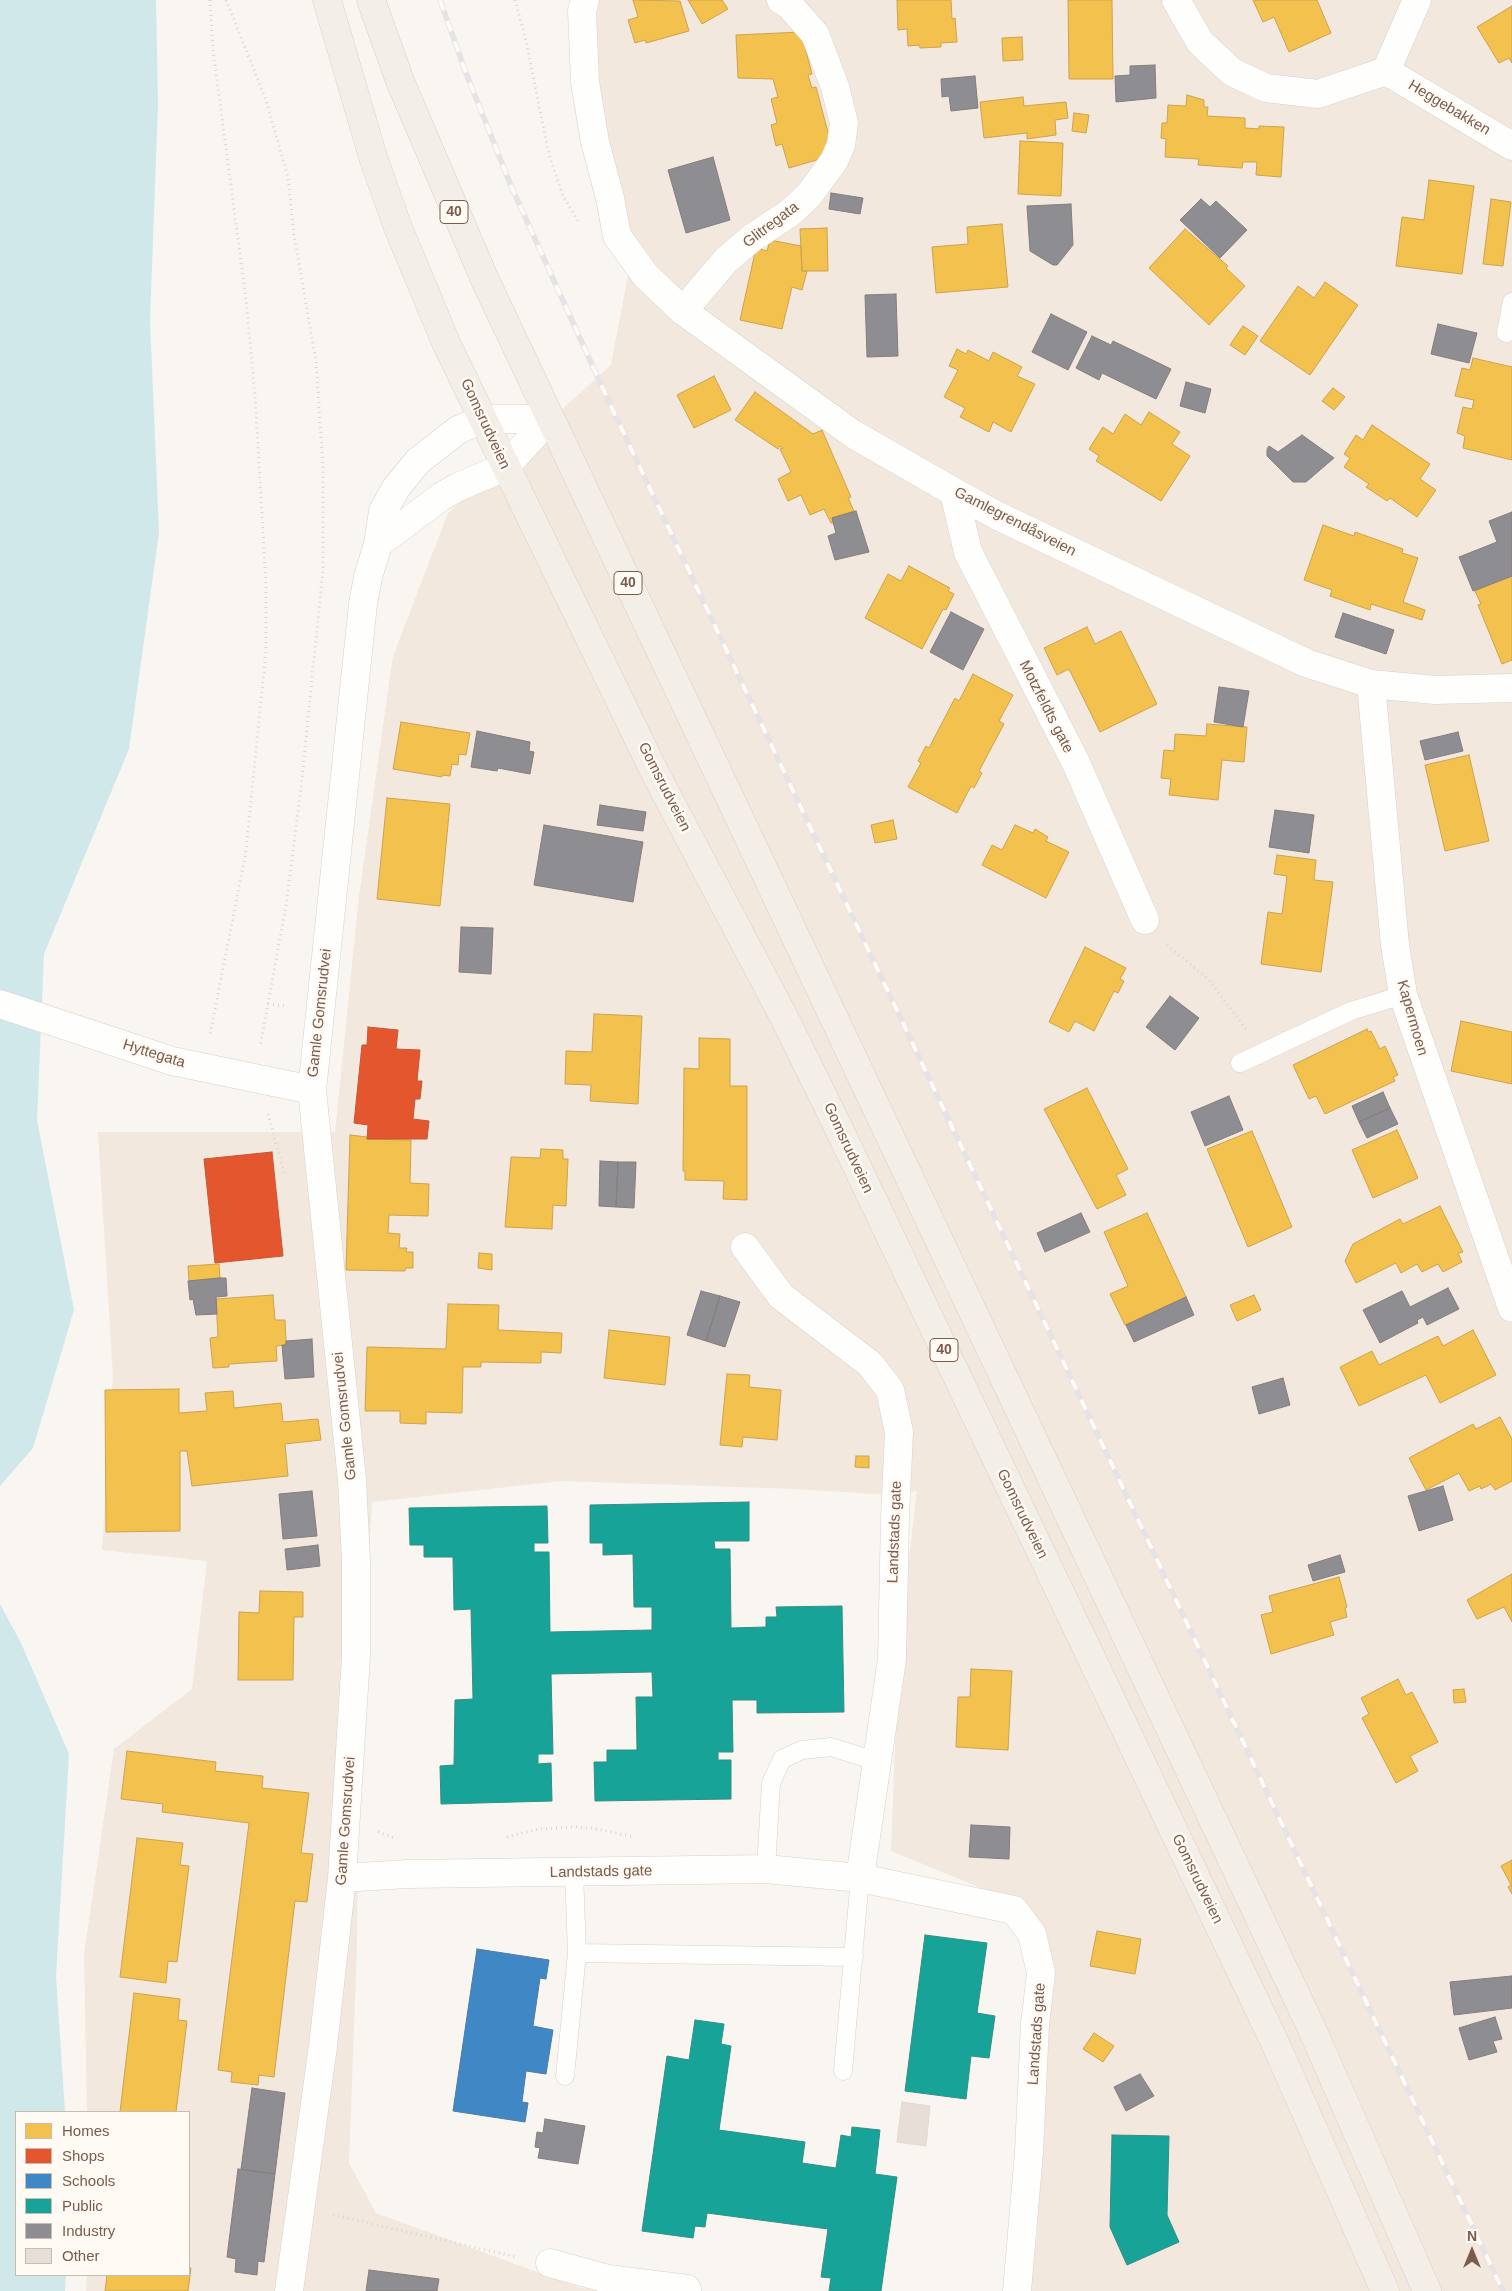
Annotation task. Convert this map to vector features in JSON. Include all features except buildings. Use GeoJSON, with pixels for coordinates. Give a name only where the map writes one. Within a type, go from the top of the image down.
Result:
{"type":"FeatureCollection","features":[{"type":"Feature","properties":{"kind":"main road","name":"Gomsrudveien"},"geometry":{"type":"LineString","coordinates":[[327,0],[370,147],[397,225],[447,345],[655,772],[786,1021],[837,1125],[1276,2045],[1385,2291]]}},
{"type":"Feature","properties":{"kind":"main road","name":"40"},"geometry":{"type":"LineString","coordinates":[[371,0],[400,81],[454,210],[550,418],[1312,2029],[1427,2291]]}},
{"type":"Feature","properties":{"kind":"street","name":"Gamlegrendåsveien"},"geometry":{"type":"LineString","coordinates":[[585,0],[582,11],[585,82],[595,142],[610,198],[617,236],[646,276],[683,311],[853,434],[954,492],[998,516],[1306,663],[1372,684],[1435,690],[1512,688]]}},
{"type":"Feature","properties":{"kind":"street","name":"Glitregata"},"geometry":{"type":"LineString","coordinates":[[683,311],[726,260],[752,238],[791,212],[809,195],[834,161],[841,145],[844,123],[835,87],[815,34],[788,4],[781,0]]}},
{"type":"Feature","properties":{"kind":"street"},"geometry":{"type":"LineString","coordinates":[[1176,0],[1200,42],[1232,72],[1266,88],[1318,94],[1386,71],[1417,0]]}},
{"type":"Feature","properties":{"kind":"street","name":"Heggebakken"},"geometry":{"type":"LineString","coordinates":[[1386,71],[1512,146]]}},
{"type":"Feature","properties":{"kind":"street","name":"Gamle Gomsrudvei"},"geometry":{"type":"LineString","coordinates":[[289,2291],[323,2046],[342,1878],[356,1656],[356,1560],[352,1480],[312,1090],[362,613],[368,577],[378,544],[382,511],[396,488],[418,461],[458,430],[483,418],[550,418]]}},
{"type":"Feature","properties":{"kind":"street"},"geometry":{"type":"LineString","coordinates":[[378,544],[442,496],[505,467],[550,418]]}},
{"type":"Feature","properties":{"kind":"street","name":"Motzfeldts gate"},"geometry":{"type":"LineString","coordinates":[[954,492],[968,552],[1076,763],[1145,920]]}},
{"type":"Feature","properties":{"kind":"street","name":"Kapermoen"},"geometry":{"type":"LineString","coordinates":[[1372,684],[1395,945],[1403,995],[1512,1308]]}},
{"type":"Feature","properties":{"kind":"street","name":"Hyttegata"},"geometry":{"type":"LineString","coordinates":[[8,1007],[172,1061],[261,1081],[312,1090]]}},
{"type":"Feature","properties":{"kind":"street","name":"Landstads gate"},"geometry":{"type":"LineString","coordinates":[[745,1247],[782,1296],[856,1351],[870,1364],[890,1390],[899,1432],[894,1518],[892,1660],[879,1762],[860,1878]]}},
{"type":"Feature","properties":{"kind":"street","name":"Landstads gate"},"geometry":{"type":"LineString","coordinates":[[342,1878],[407,1874],[766,1869],[860,1878],[1014,1910],[1032,1934],[1041,1973],[1036,2024],[1029,2152],[1017,2291]]}},
{"type":"Feature","properties":{"kind":"street"},"geometry":{"type":"LineString","coordinates":[[550,2264],[607,2285],[687,2290]]}},
{"type":"Feature","properties":{"kind":"lane"},"geometry":{"type":"LineString","coordinates":[[1506,333],[1512,302]]}},
{"type":"Feature","properties":{"kind":"lane"},"geometry":{"type":"LineString","coordinates":[[1240,1063],[1351,1011],[1403,995]]}},
{"type":"Feature","properties":{"kind":"lane"},"geometry":{"type":"LineString","coordinates":[[766,1869],[770,1783],[782,1759],[802,1750],[831,1747],[879,1762]]}},
{"type":"Feature","properties":{"kind":"lane"},"geometry":{"type":"LineString","coordinates":[[565,2076],[577,1953],[574,1872]]}},
{"type":"Feature","properties":{"kind":"lane"},"geometry":{"type":"LineString","coordinates":[[843,2071],[860,1878]]}},
{"type":"Feature","properties":{"kind":"lane"},"geometry":{"type":"LineString","coordinates":[[577,1953],[854,1957]]}},
{"type":"Feature","properties":{"kind":"path"},"geometry":{"type":"LineString","coordinates":[[210,0],[214,50],[235,208],[255,396],[266,584],[266,650],[246,850],[210,1037]]}},
{"type":"Feature","properties":{"kind":"path"},"geometry":{"type":"LineString","coordinates":[[226,0],[266,100],[288,177],[294,234],[316,362],[323,466],[323,570],[301,788],[286,906],[258,1060],[261,1081]]}},
{"type":"Feature","properties":{"kind":"path"},"geometry":{"type":"LineString","coordinates":[[515,0],[526,41],[549,155],[563,196],[582,227],[601,242],[617,236]]}},
{"type":"Feature","properties":{"kind":"path"},"geometry":{"type":"LineString","coordinates":[[1145,920],[1172,951],[1209,980],[1262,1053]]}},
{"type":"Feature","properties":{"kind":"path"},"geometry":{"type":"LineString","coordinates":[[301,2207],[394,2230],[550,2264]]}},
{"type":"Feature","properties":{"kind":"shaded area"},"geometry":{"type":"Polygon","coordinates":[[[572,0],[1512,0],[1512,2291],[1026,2291],[1037,2236],[1039,2020],[1018,1903],[891,1851],[899,1640],[917,1491],[889,1495],[795,1489],[561,1481],[372,1502],[359,1724],[357,1946],[349,2163],[376,2213],[581,2288],[637,2291],[86,2291],[87,2276],[190,2276],[190,2111],[87,2111],[84,1955],[114,1749],[192,1689],[207,1561],[102,1550],[113,1377],[98,1132],[335,1132],[359,896],[393,656],[448,513],[611,365],[629,270],[572,0]]]}},
{"type":"Feature","properties":{"kind":"water"},"geometry":{"type":"Polygon","coordinates":[[[0,0],[156,0],[158,104],[150,321],[159,532],[129,749],[44,954],[37,1120],[74,1310],[33,1448],[0,1486],[0,0]]]}},
{"type":"Feature","properties":{"kind":"water"},"geometry":{"type":"Polygon","coordinates":[[[0,1604],[21,1643],[69,1754],[56,1976],[65,2111],[15,2111],[15,2276],[66,2276],[65,2291],[0,2291],[0,1604]]]}},
{"type":"Feature","properties":{"kind":"railway"},"geometry":{"type":"LineString","coordinates":[[440,0],[466,73],[511,186],[609,402],[1503,2291]]}}]}
